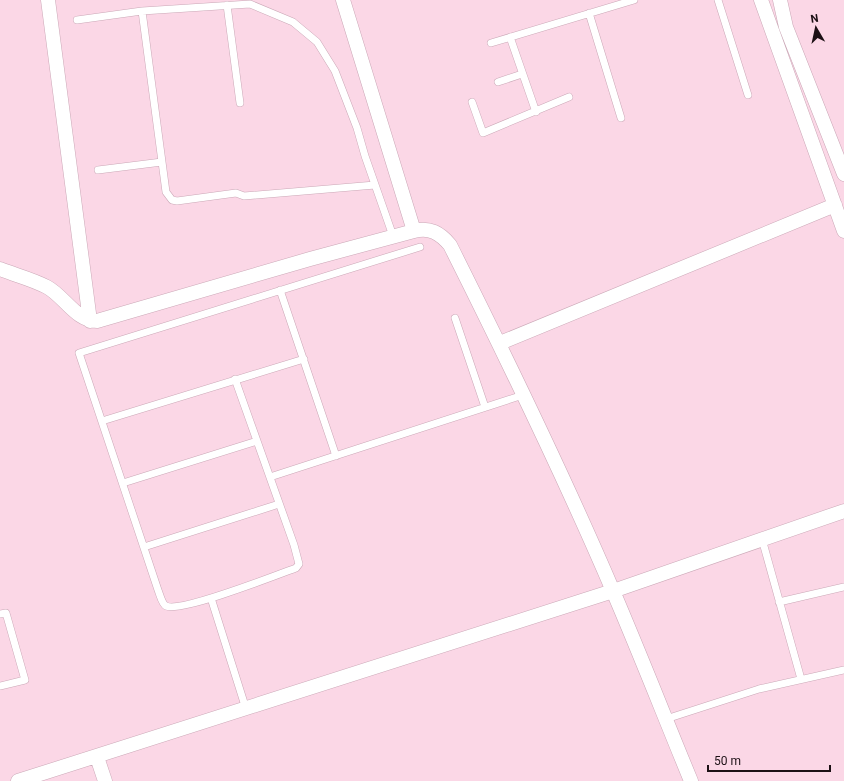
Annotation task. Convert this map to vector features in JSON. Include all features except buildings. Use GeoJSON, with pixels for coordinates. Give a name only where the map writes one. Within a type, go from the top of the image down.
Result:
{"type":"FeatureCollection","features":[{"type":"Feature","properties":{"kind":"street"},"geometry":{"type":"LineString","coordinates":[[48,0],[90,321]]}},
{"type":"Feature","properties":{"kind":"street"},"geometry":{"type":"LineString","coordinates":[[343,0],[414,231]]}},
{"type":"Feature","properties":{"kind":"street"},"geometry":{"type":"LineString","coordinates":[[761,0],[844,231]]}},
{"type":"Feature","properties":{"kind":"street"},"geometry":{"type":"LineString","coordinates":[[780,0],[786,27],[844,174]]}},
{"type":"Feature","properties":{"kind":"street"},"geometry":{"type":"LineString","coordinates":[[500,343],[835,205]]}},
{"type":"Feature","properties":{"kind":"street"},"geometry":{"type":"LineString","coordinates":[[0,269],[47,287],[79,314],[90,321],[97,321],[310,259],[421,229],[434,231],[442,235],[450,245],[500,343],[613,591],[691,781]]}},
{"type":"Feature","properties":{"kind":"street"},"geometry":{"type":"LineString","coordinates":[[18,781],[613,591],[844,511]]}},
{"type":"Feature","properties":{"kind":"street"},"geometry":{"type":"LineString","coordinates":[[97,757],[105,781]]}},
{"type":"Feature","properties":{"kind":"lane"},"geometry":{"type":"LineString","coordinates":[[491,43],[634,0]]}},
{"type":"Feature","properties":{"kind":"lane"},"geometry":{"type":"LineString","coordinates":[[718,0],[748,95]]}},
{"type":"Feature","properties":{"kind":"lane"},"geometry":{"type":"LineString","coordinates":[[77,20],[142,11],[250,4],[293,22],[316,42],[335,71],[357,128],[365,156],[393,236]]}},
{"type":"Feature","properties":{"kind":"lane"},"geometry":{"type":"LineString","coordinates":[[227,5],[240,103]]}},
{"type":"Feature","properties":{"kind":"lane"},"geometry":{"type":"LineString","coordinates":[[142,11],[166,192],[172,200],[177,201],[236,193],[244,196],[375,184]]}},
{"type":"Feature","properties":{"kind":"lane"},"geometry":{"type":"LineString","coordinates":[[589,13],[621,118]]}},
{"type":"Feature","properties":{"kind":"lane"},"geometry":{"type":"LineString","coordinates":[[510,37],[536,112]]}},
{"type":"Feature","properties":{"kind":"lane"},"geometry":{"type":"LineString","coordinates":[[498,82],[522,74]]}},
{"type":"Feature","properties":{"kind":"lane"},"geometry":{"type":"LineString","coordinates":[[472,102],[483,133],[569,97]]}},
{"type":"Feature","properties":{"kind":"lane"},"geometry":{"type":"LineString","coordinates":[[98,170],[162,162]]}},
{"type":"Feature","properties":{"kind":"lane"},"geometry":{"type":"LineString","coordinates":[[235,379],[294,545],[299,564],[296,568],[211,598],[178,607],[167,607],[164,604],[158,590],[78,353],[420,247]]}},
{"type":"Feature","properties":{"kind":"lane"},"geometry":{"type":"LineString","coordinates":[[280,290],[336,456]]}},
{"type":"Feature","properties":{"kind":"lane"},"geometry":{"type":"LineString","coordinates":[[455,318],[485,407]]}},
{"type":"Feature","properties":{"kind":"lane"},"geometry":{"type":"LineString","coordinates":[[102,421],[304,359]]}},
{"type":"Feature","properties":{"kind":"lane"},"geometry":{"type":"LineString","coordinates":[[270,477],[523,395]]}},
{"type":"Feature","properties":{"kind":"lane"},"geometry":{"type":"LineString","coordinates":[[123,483],[256,441]]}},
{"type":"Feature","properties":{"kind":"lane"},"geometry":{"type":"LineString","coordinates":[[144,547],[279,504]]}},
{"type":"Feature","properties":{"kind":"lane"},"geometry":{"type":"LineString","coordinates":[[762,539],[801,680]]}},
{"type":"Feature","properties":{"kind":"lane"},"geometry":{"type":"LineString","coordinates":[[779,602],[844,587]]}},
{"type":"Feature","properties":{"kind":"lane"},"geometry":{"type":"LineString","coordinates":[[211,598],[246,709]]}},
{"type":"Feature","properties":{"kind":"lane"},"geometry":{"type":"LineString","coordinates":[[0,614],[6,613],[25,680],[0,686]]}},
{"type":"Feature","properties":{"kind":"lane"},"geometry":{"type":"LineString","coordinates":[[666,719],[759,689],[844,670]]}}]}
